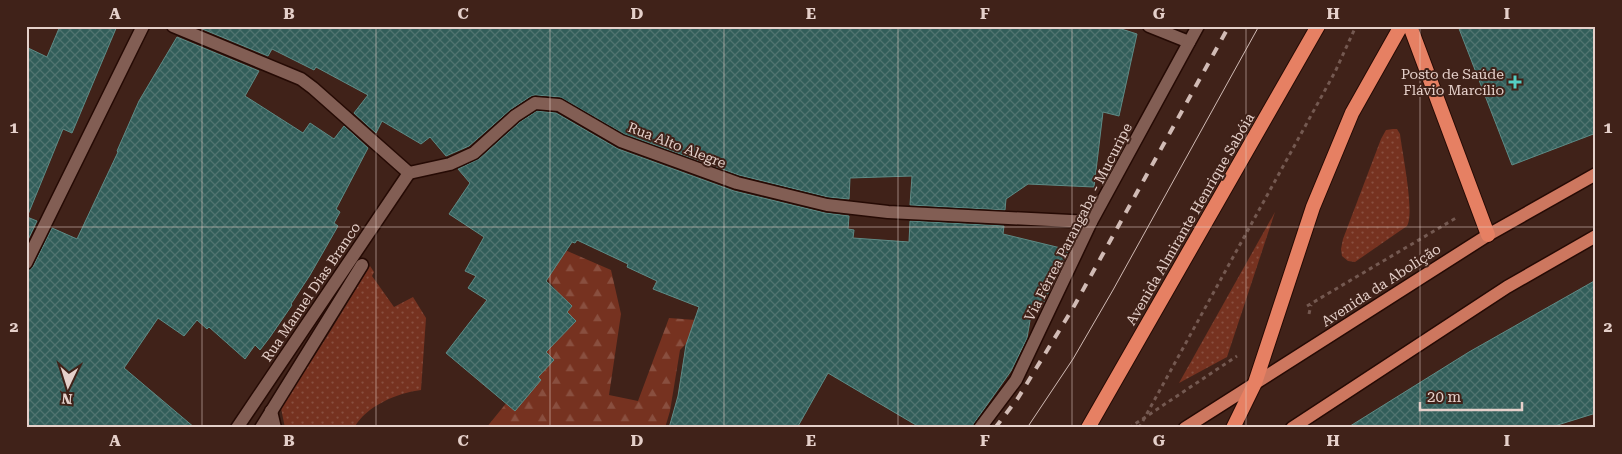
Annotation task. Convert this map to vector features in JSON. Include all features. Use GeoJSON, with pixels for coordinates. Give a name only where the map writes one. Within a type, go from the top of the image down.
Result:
{"type":"FeatureCollection","features":[{"type":"Feature","properties":{"kind":"highway","name":"Avenida Almirante Henrique Sabóia"},"geometry":{"type":"LineString","coordinates":[[1088,428],[1318,26]]}},
{"type":"Feature","properties":{"kind":"highway"},"geometry":{"type":"LineString","coordinates":[[1233,428],[1255,384],[1313,207],[1352,113],[1401,26]]}},
{"type":"Feature","properties":{"kind":"highway"},"geometry":{"type":"LineString","coordinates":[[1410,26],[1488,235]]}},
{"type":"Feature","properties":{"kind":"main road","name":"Avenida da Abolição"},"geometry":{"type":"LineString","coordinates":[[1185,428],[1488,235],[1596,174]]}},
{"type":"Feature","properties":{"kind":"main road"},"geometry":{"type":"LineString","coordinates":[[1292,428],[1507,287],[1596,236]]}},
{"type":"Feature","properties":{"kind":"street"},"geometry":{"type":"LineString","coordinates":[[26,263],[143,26]]}},
{"type":"Feature","properties":{"kind":"street"},"geometry":{"type":"LineString","coordinates":[[173,26],[301,79],[409,173]]}},
{"type":"Feature","properties":{"kind":"street"},"geometry":{"type":"LineString","coordinates":[[1149,26],[1189,42]]}},
{"type":"Feature","properties":{"kind":"street","name":"Via Férrea Parangaba - Mucuripe"},"geometry":{"type":"LineString","coordinates":[[980,428],[1016,380],[1092,222],[1198,26]]}},
{"type":"Feature","properties":{"kind":"street","name":"Rua Alto Alegre"},"geometry":{"type":"LineString","coordinates":[[409,173],[450,164],[474,153],[515,116],[535,103],[559,106],[622,141],[737,183],[827,205],[888,212],[1092,222]]}},
{"type":"Feature","properties":{"kind":"street","name":"Rua Manuel Dias Branco"},"geometry":{"type":"LineString","coordinates":[[237,428],[409,173]]}},
{"type":"Feature","properties":{"kind":"street"},"geometry":{"type":"LineString","coordinates":[[261,428],[362,265]]}},
{"type":"Feature","properties":{"kind":"street"},"geometry":{"type":"LineString","coordinates":[[271,411],[275,428]]}},
{"type":"Feature","properties":{"kind":"path"},"geometry":{"type":"LineString","coordinates":[[1139,428],[1335,72],[1356,26]]}},
{"type":"Feature","properties":{"kind":"path"},"geometry":{"type":"LineString","coordinates":[[1303,308],[1460,216]]}},
{"type":"Feature","properties":{"kind":"path"},"geometry":{"type":"LineString","coordinates":[[1309,314],[1311,304]]}},
{"type":"Feature","properties":{"kind":"path"},"geometry":{"type":"LineString","coordinates":[[1129,428],[1238,356],[1240,348]]}},
{"type":"Feature","properties":{"kind":"green space"},"geometry":{"type":"Polygon","coordinates":[[[1397,129],[1400,134],[1409,196],[1410,209],[1407,226],[1355,262],[1348,261],[1342,256],[1343,239],[1381,139],[1386,130],[1397,129]]]}},
{"type":"Feature","properties":{"kind":"green space"},"geometry":{"type":"Polygon","coordinates":[[[1275,212],[1227,357],[1179,383],[1275,212]]]}},
{"type":"Feature","properties":{"kind":"green space"},"geometry":{"type":"Polygon","coordinates":[[[565,250],[611,270],[621,314],[609,395],[638,401],[669,318],[709,321],[680,350],[670,411],[665,428],[486,428],[530,374],[565,302],[546,277],[565,250]]]}},
{"type":"Feature","properties":{"kind":"green space"},"geometry":{"type":"Polygon","coordinates":[[[370,266],[374,272],[372,276],[394,307],[413,297],[426,318],[421,390],[402,394],[374,407],[359,420],[354,428],[285,428],[281,408],[370,266]]]}},
{"type":"Feature","properties":{"kind":"building"},"geometry":{"type":"Polygon","coordinates":[[[60,26],[117,26],[72,133],[63,129],[27,217],[37,221],[26,244],[26,47],[47,57],[60,26]]]}},
{"type":"Feature","properties":{"kind":"building"},"geometry":{"type":"Polygon","coordinates":[[[195,26],[1112,26],[1137,34],[1119,116],[1103,112],[1094,187],[1028,184],[1006,199],[1005,210],[910,205],[912,176],[850,178],[849,199],[828,197],[739,175],[624,134],[560,97],[531,96],[510,110],[469,146],[446,156],[430,137],[421,144],[382,121],[376,133],[354,113],[368,95],[316,67],[314,70],[272,49],[268,56],[195,26]]]}},
{"type":"Feature","properties":{"kind":"building","name":"Posto de Saúde Flávio Marcílio"},"geometry":{"type":"Polygon","coordinates":[[[1458,26],[1596,26],[1596,133],[1512,165],[1458,26]]]}},
{"type":"Feature","properties":{"kind":"building"},"geometry":{"type":"Polygon","coordinates":[[[177,37],[259,71],[245,96],[303,133],[310,123],[334,139],[344,126],[368,148],[336,209],[340,212],[334,223],[338,226],[292,305],[270,337],[260,350],[255,345],[245,359],[209,327],[207,329],[197,320],[184,336],[158,318],[124,368],[195,428],[26,428],[26,271],[33,267],[52,228],[77,239],[118,152],[139,101],[177,37]]]}},
{"type":"Feature","properties":{"kind":"building"},"geometry":{"type":"Polygon","coordinates":[[[537,111],[556,113],[618,149],[734,191],[825,213],[849,216],[848,229],[854,230],[853,238],[909,242],[910,221],[1004,226],[1003,234],[1069,250],[1042,306],[1033,303],[1027,338],[1011,371],[972,428],[921,428],[828,373],[797,428],[669,428],[678,396],[686,345],[699,307],[653,289],[657,281],[627,267],[628,264],[577,240],[575,243],[572,242],[546,281],[572,306],[567,312],[576,321],[546,352],[554,360],[538,377],[541,380],[515,411],[446,353],[487,300],[468,288],[476,276],[465,271],[484,237],[449,214],[470,183],[458,169],[479,159],[520,122],[537,111]]]}},
{"type":"Feature","properties":{"kind":"building"},"geometry":{"type":"Polygon","coordinates":[[[1596,280],[1596,413],[1548,428],[1347,428],[1469,352],[1596,280]]]}},
{"type":"Feature","properties":{"kind":"tram line"},"geometry":{"type":"LineString","coordinates":[[1027,428],[1073,359],[1113,290],[1259,26]]}},
{"type":"Feature","properties":{"kind":"railway"},"geometry":{"type":"LineString","coordinates":[[995,428],[1018,398],[1073,308],[1229,26]]}},
{"type":"Feature","properties":{"kind":"place","name":"Posto de Saúde Flávio Marcílio"},"geometry":{"type":"Point","coordinates":[1515,82]}}]}
